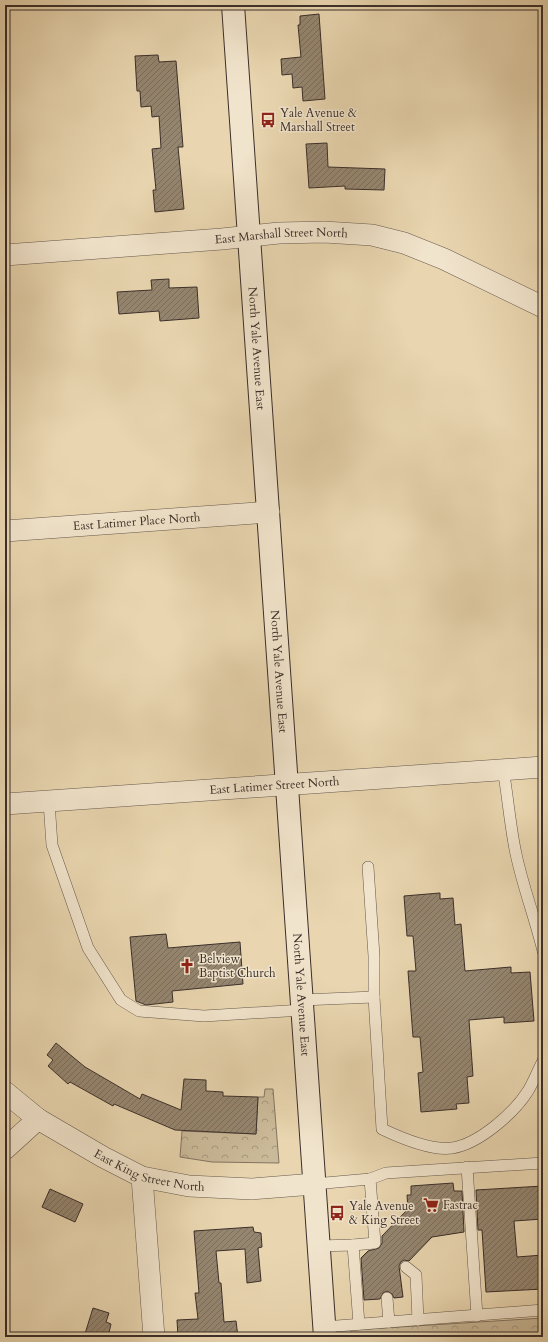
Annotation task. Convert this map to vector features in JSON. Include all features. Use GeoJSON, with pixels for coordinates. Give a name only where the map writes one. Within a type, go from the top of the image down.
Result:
{"type":"FeatureCollection","features":[{"type":"Feature","properties":{"kind":"main road","name":"North Yale Avenue East"},"geometry":{"type":"LineString","coordinates":[[233,5],[325,1332]]}},
{"type":"Feature","properties":{"kind":"street","name":"East Marshall Street North"},"geometry":{"type":"LineString","coordinates":[[5,255],[279,233],[324,232],[372,235],[404,243],[444,259],[543,307]]}},
{"type":"Feature","properties":{"kind":"street","name":"East Latimer Place North"},"geometry":{"type":"LineString","coordinates":[[5,531],[269,512]]}},
{"type":"Feature","properties":{"kind":"street","name":"East Latimer Street North"},"geometry":{"type":"LineString","coordinates":[[5,804],[543,767]]}},
{"type":"Feature","properties":{"kind":"street","name":"East King Street North"},"geometry":{"type":"LineString","coordinates":[[5,1092],[38,1119],[103,1157],[142,1177],[189,1186],[252,1189],[314,1184]]}},
{"type":"Feature","properties":{"kind":"street"},"geometry":{"type":"LineString","coordinates":[[5,1149],[38,1119]]}},
{"type":"Feature","properties":{"kind":"street"},"geometry":{"type":"LineString","coordinates":[[142,1177],[154,1337]]}},
{"type":"Feature","properties":{"kind":"lane"},"geometry":{"type":"LineString","coordinates":[[504,769],[516,853],[543,951]]}},
{"type":"Feature","properties":{"kind":"lane"},"geometry":{"type":"LineString","coordinates":[[48,802],[52,844],[88,948],[121,1000],[139,1011],[204,1016],[374,997]]}},
{"type":"Feature","properties":{"kind":"lane"},"geometry":{"type":"LineString","coordinates":[[368,867],[374,956],[374,997],[382,1129],[403,1139],[451,1148],[472,1143],[498,1125],[528,1091],[543,1061]]}},
{"type":"Feature","properties":{"kind":"lane"},"geometry":{"type":"LineString","coordinates":[[314,1184],[370,1179],[386,1173],[543,1163]]}},
{"type":"Feature","properties":{"kind":"lane"},"geometry":{"type":"LineString","coordinates":[[467,1167],[477,1316]]}},
{"type":"Feature","properties":{"kind":"lane"},"geometry":{"type":"LineString","coordinates":[[319,1246],[375,1243],[370,1179]]}},
{"type":"Feature","properties":{"kind":"lane"},"geometry":{"type":"LineString","coordinates":[[353,1245],[359,1324]]}},
{"type":"Feature","properties":{"kind":"lane"},"geometry":{"type":"LineString","coordinates":[[406,1267],[416,1276],[418,1320]]}},
{"type":"Feature","properties":{"kind":"lane"},"geometry":{"type":"LineString","coordinates":[[387,1298],[389,1322]]}},
{"type":"Feature","properties":{"kind":"lane"},"geometry":{"type":"LineString","coordinates":[[325,1332],[359,1324],[543,1310]]}},
{"type":"Feature","properties":{"kind":"green space"},"geometry":{"type":"Polygon","coordinates":[[[265,1089],[273,1089],[279,1163],[212,1162],[180,1157],[182,1131],[256,1134],[258,1097],[264,1097],[265,1089]]]}},
{"type":"Feature","properties":{"kind":"green space"},"geometry":{"type":"Polygon","coordinates":[[[543,1318],[543,1337],[351,1337],[351,1330],[543,1318]]]}},
{"type":"Feature","properties":{"kind":"building"},"geometry":{"type":"Polygon","coordinates":[[[319,14],[325,99],[303,101],[302,87],[293,88],[292,74],[282,75],[281,59],[301,57],[298,25],[300,25],[300,16],[319,14]]]}},
{"type":"Feature","properties":{"kind":"building"},"geometry":{"type":"Polygon","coordinates":[[[158,55],[159,62],[176,61],[183,147],[178,147],[184,209],[155,212],[153,190],[156,190],[152,149],[161,148],[159,116],[152,117],[151,106],[141,107],[140,91],[137,91],[135,56],[158,55]]]}},
{"type":"Feature","properties":{"kind":"building"},"geometry":{"type":"Polygon","coordinates":[[[327,143],[328,167],[385,169],[384,190],[345,189],[345,186],[309,188],[306,144],[327,143]]]}},
{"type":"Feature","properties":{"kind":"building"},"geometry":{"type":"Polygon","coordinates":[[[169,279],[169,288],[197,287],[199,318],[160,321],[159,311],[119,314],[117,292],[152,290],[151,280],[169,279]]]}},
{"type":"Feature","properties":{"kind":"building"},"geometry":{"type":"Polygon","coordinates":[[[440,893],[440,899],[453,898],[455,925],[461,924],[465,971],[511,967],[511,973],[530,972],[534,1021],[504,1023],[504,1017],[469,1020],[473,1076],[467,1077],[469,1103],[456,1104],[457,1109],[421,1112],[418,1073],[423,1072],[420,1037],[413,1037],[408,971],[416,971],[413,936],[407,936],[404,896],[440,893]]]}},
{"type":"Feature","properties":{"kind":"building","name":"Belview Baptist Church"},"geometry":{"type":"Polygon","coordinates":[[[166,934],[168,948],[240,942],[243,984],[172,991],[173,1002],[146,1005],[136,1001],[130,937],[166,934]]]}},
{"type":"Feature","properties":{"kind":"building"},"geometry":{"type":"Polygon","coordinates":[[[56,1043],[85,1067],[140,1099],[142,1094],[181,1110],[184,1079],[206,1080],[206,1091],[223,1092],[223,1096],[258,1097],[256,1134],[175,1130],[114,1104],[113,1106],[70,1082],[68,1084],[48,1066],[53,1060],[47,1055],[56,1043]]]}},
{"type":"Feature","properties":{"kind":"building"},"geometry":{"type":"Polygon","coordinates":[[[453,1183],[454,1191],[462,1191],[464,1232],[432,1237],[409,1261],[404,1260],[401,1262],[399,1266],[403,1297],[394,1298],[392,1294],[387,1291],[383,1293],[380,1299],[364,1300],[361,1258],[368,1251],[379,1248],[382,1243],[382,1236],[408,1209],[407,1195],[411,1195],[411,1186],[453,1183]]]}},
{"type":"Feature","properties":{"kind":"building"},"geometry":{"type":"Polygon","coordinates":[[[543,1186],[543,1219],[514,1221],[517,1257],[543,1255],[543,1289],[486,1292],[482,1230],[478,1230],[476,1190],[543,1186]]]}},
{"type":"Feature","properties":{"kind":"building"},"geometry":{"type":"Polygon","coordinates":[[[50,1189],[83,1204],[75,1222],[42,1207],[50,1189]]]}},
{"type":"Feature","properties":{"kind":"building"},"geometry":{"type":"Polygon","coordinates":[[[253,1227],[254,1232],[261,1233],[262,1247],[258,1248],[261,1281],[247,1283],[245,1249],[216,1251],[219,1283],[221,1283],[224,1322],[236,1321],[238,1337],[178,1337],[177,1320],[198,1319],[195,1293],[199,1293],[194,1231],[253,1227]]]}},
{"type":"Feature","properties":{"kind":"building"},"geometry":{"type":"Polygon","coordinates":[[[93,1308],[109,1313],[106,1322],[111,1324],[108,1337],[84,1337],[93,1308]]]}},
{"type":"Feature","properties":{"kind":"place","name":"Yale Avenue & Marshall Street"},"geometry":{"type":"Point","coordinates":[268,120]}},
{"type":"Feature","properties":{"kind":"place","name":"Belview Baptist Church"},"geometry":{"type":"Point","coordinates":[187,966]}},
{"type":"Feature","properties":{"kind":"place","name":"Fastrac"},"geometry":{"type":"Point","coordinates":[431,1205]}},
{"type":"Feature","properties":{"kind":"place","name":"Yale Avenue & King Street"},"geometry":{"type":"Point","coordinates":[337,1213]}}]}
